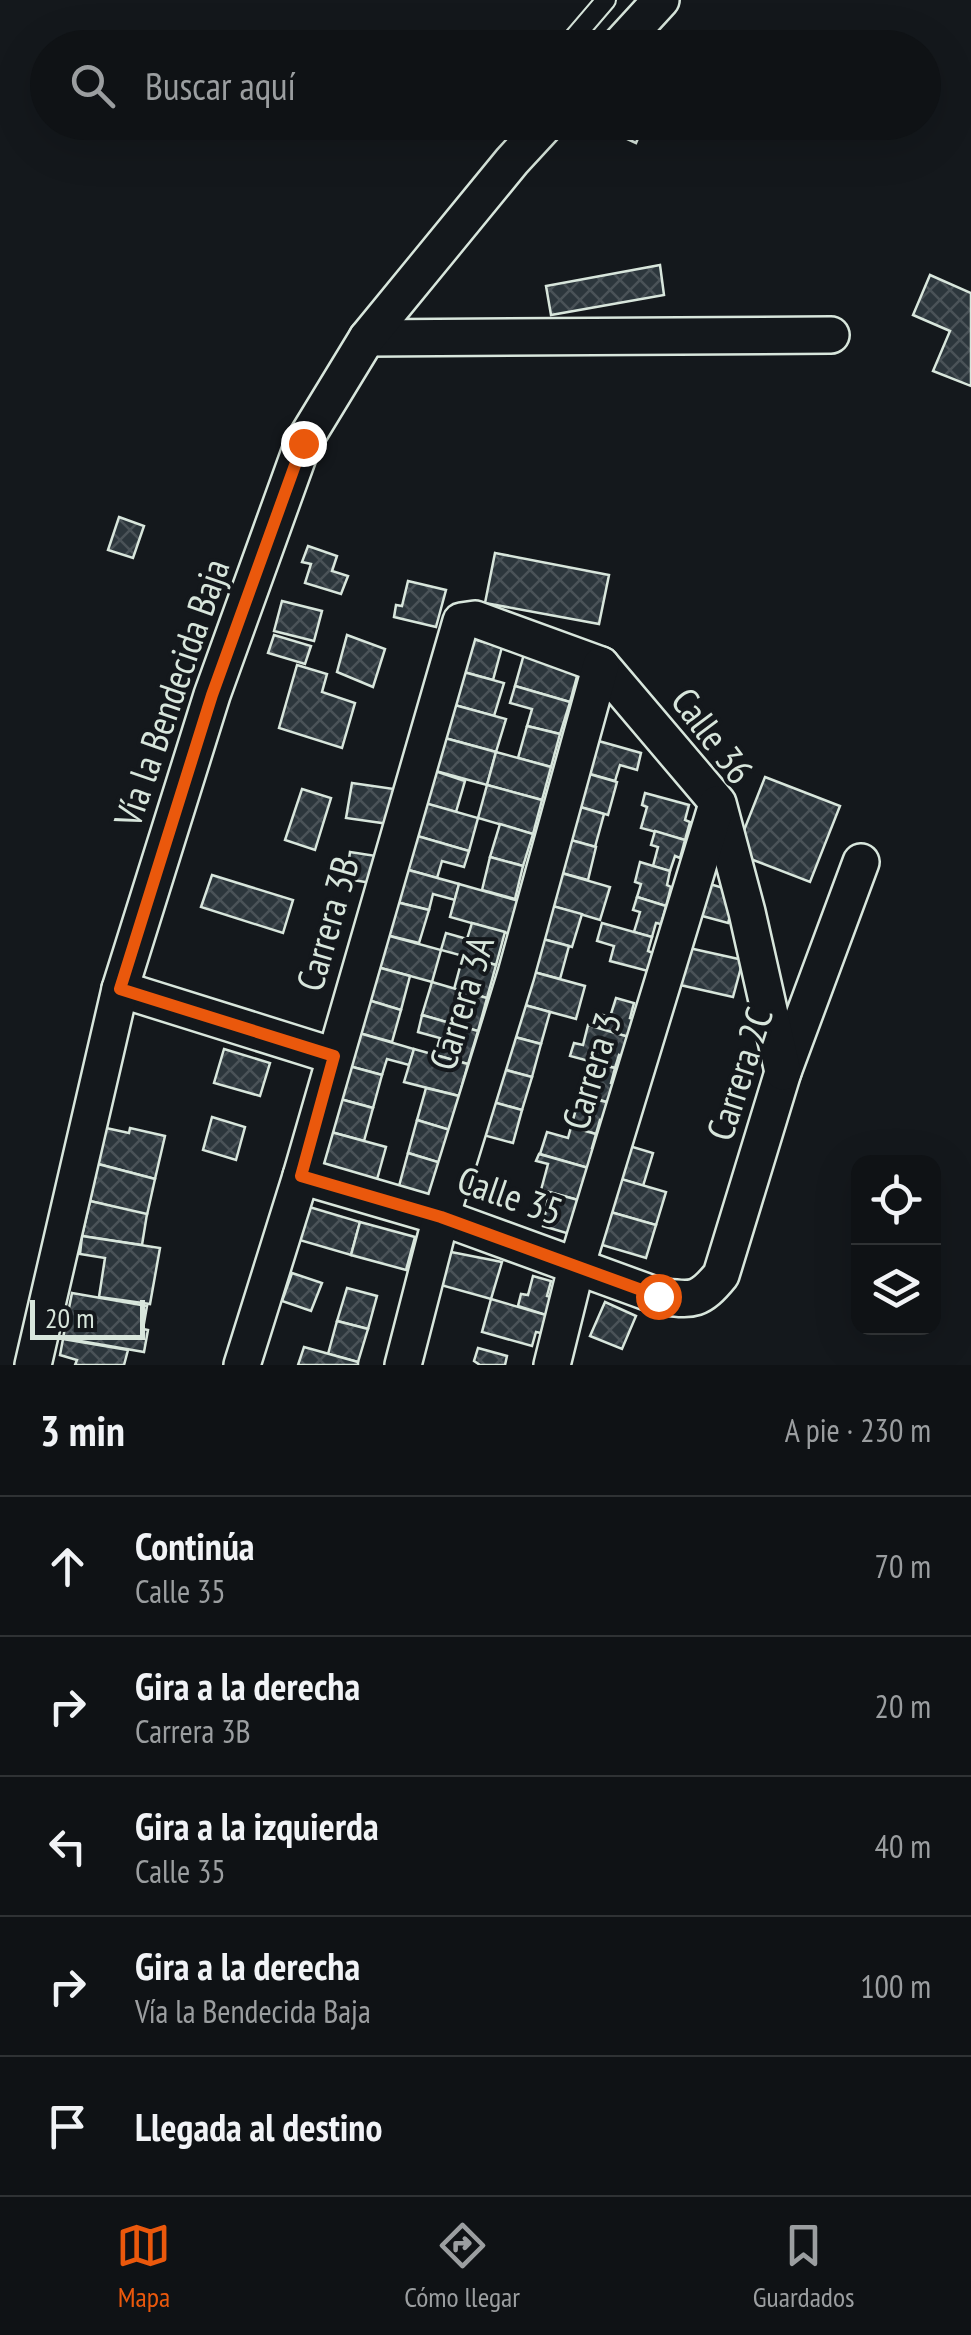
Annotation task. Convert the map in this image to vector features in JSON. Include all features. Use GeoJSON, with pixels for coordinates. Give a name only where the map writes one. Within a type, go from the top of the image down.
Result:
{"type":"FeatureCollection","features":[{"type":"Feature","properties":{"kind":"street"},"geometry":{"type":"LineString","coordinates":[[634,30],[661,0]]}},
{"type":"Feature","properties":{"kind":"street","name":"Vía la Bendecida Baja"},"geometry":{"type":"LineString","coordinates":[[33,1365],[120,989],[212,695],[303,443],[366,338],[532,140]]}},
{"type":"Feature","properties":{"kind":"street"},"geometry":{"type":"LineString","coordinates":[[366,338],[831,335]]}},
{"type":"Feature","properties":{"kind":"street","name":"Calle 36"},"geometry":{"type":"LineString","coordinates":[[461,621],[475,619],[600,665],[718,803],[783,1072]]}},
{"type":"Feature","properties":{"kind":"street","name":"Carrera 3B"},"geometry":{"type":"LineString","coordinates":[[242,1365],[301,1176],[461,621]]}},
{"type":"Feature","properties":{"kind":"street","name":"Carrera 3A"},"geometry":{"type":"LineString","coordinates":[[403,1365],[441,1217],[516,974],[600,665]]}},
{"type":"Feature","properties":{"kind":"street","name":"Carrera 3"},"geometry":{"type":"LineString","coordinates":[[552,1365],[578,1264],[718,803]]}},
{"type":"Feature","properties":{"kind":"street","name":"Carrera 2C"},"geometry":{"type":"LineString","coordinates":[[690,1300],[705,1295],[721,1275],[783,1072],[861,862]]}},
{"type":"Feature","properties":{"kind":"street"},"geometry":{"type":"LineString","coordinates":[[120,989],[334,1056]]}},
{"type":"Feature","properties":{"kind":"street","name":"Calle 35"},"geometry":{"type":"LineString","coordinates":[[301,1176],[441,1217],[658,1296],[690,1300]]}},
{"type":"Feature","properties":{"kind":"lane"},"geometry":{"type":"LineString","coordinates":[[580,30],[606,0]]}},
{"type":"Feature","properties":{"kind":"lane"},"geometry":{"type":"LineString","coordinates":[[512,162],[520,140]]}},
{"type":"Feature","properties":{"kind":"building"},"geometry":{"type":"Polygon","coordinates":[[[660,265],[664,295],[551,315],[546,286],[660,265]]]}},
{"type":"Feature","properties":{"kind":"building"},"geometry":{"type":"Polygon","coordinates":[[[930,275],[971,293],[971,386],[933,371],[950,331],[913,315],[930,275]]]}},
{"type":"Feature","properties":{"kind":"building"},"geometry":{"type":"Polygon","coordinates":[[[119,517],[144,526],[133,558],[108,550],[119,517]]]}},
{"type":"Feature","properties":{"kind":"building"},"geometry":{"type":"Polygon","coordinates":[[[308,546],[337,556],[332,571],[348,576],[341,594],[305,583],[311,564],[302,562],[308,546]]]}},
{"type":"Feature","properties":{"kind":"building"},"geometry":{"type":"Polygon","coordinates":[[[495,553],[609,575],[599,624],[485,603],[495,553]]]}},
{"type":"Feature","properties":{"kind":"building"},"geometry":{"type":"Polygon","coordinates":[[[408,581],[446,590],[436,627],[394,617],[396,605],[402,606],[408,581]]]}},
{"type":"Feature","properties":{"kind":"building"},"geometry":{"type":"Polygon","coordinates":[[[282,601],[322,611],[314,641],[274,631],[282,601]]]}},
{"type":"Feature","properties":{"kind":"building"},"geometry":{"type":"Polygon","coordinates":[[[274,635],[311,646],[305,664],[268,653],[274,635]]]}},
{"type":"Feature","properties":{"kind":"building"},"geometry":{"type":"Polygon","coordinates":[[[347,635],[385,649],[373,687],[337,672],[347,635]]]}},
{"type":"Feature","properties":{"kind":"building"},"geometry":{"type":"Polygon","coordinates":[[[469,638],[502,647],[493,680],[460,671],[469,638]]]}},
{"type":"Feature","properties":{"kind":"building"},"geometry":{"type":"Polygon","coordinates":[[[524,654],[579,669],[570,702],[515,686],[524,654]]]}},
{"type":"Feature","properties":{"kind":"building"},"geometry":{"type":"Polygon","coordinates":[[[297,665],[327,674],[322,692],[355,703],[342,748],[279,728],[297,665]]]}},
{"type":"Feature","properties":{"kind":"building"},"geometry":{"type":"Polygon","coordinates":[[[460,671],[504,683],[494,716],[451,704],[460,671]]]}},
{"type":"Feature","properties":{"kind":"building"},"geometry":{"type":"Polygon","coordinates":[[[515,686],[570,702],[560,734],[527,726],[532,709],[510,703],[515,686]]]}},
{"type":"Feature","properties":{"kind":"building"},"geometry":{"type":"Polygon","coordinates":[[[451,704],[506,719],[496,752],[441,737],[451,704]]]}},
{"type":"Feature","properties":{"kind":"building"},"geometry":{"type":"Polygon","coordinates":[[[527,726],[560,734],[551,767],[518,758],[527,726]]]}},
{"type":"Feature","properties":{"kind":"building"},"geometry":{"type":"Polygon","coordinates":[[[441,737],[496,752],[487,785],[432,770],[441,737]]]}},
{"type":"Feature","properties":{"kind":"building"},"geometry":{"type":"Polygon","coordinates":[[[595,740],[641,753],[637,770],[620,765],[615,781],[586,773],[595,740]]]}},
{"type":"Feature","properties":{"kind":"building"},"geometry":{"type":"Polygon","coordinates":[[[496,752],[551,767],[542,800],[487,785],[496,752]]]}},
{"type":"Feature","properties":{"kind":"building"},"geometry":{"type":"Polygon","coordinates":[[[432,770],[465,781],[456,812],[423,803],[432,770]]]}},
{"type":"Feature","properties":{"kind":"building"},"geometry":{"type":"Polygon","coordinates":[[[586,773],[617,782],[608,815],[577,806],[586,773]]]}},
{"type":"Feature","properties":{"kind":"building"},"geometry":{"type":"Polygon","coordinates":[[[765,777],[840,806],[810,882],[735,853],[765,777]]]}},
{"type":"Feature","properties":{"kind":"building"},"geometry":{"type":"Polygon","coordinates":[[[352,783],[401,790],[396,825],[346,818],[352,783]]]}},
{"type":"Feature","properties":{"kind":"building"},"geometry":{"type":"Polygon","coordinates":[[[487,785],[542,800],[533,834],[478,818],[487,785]]]}},
{"type":"Feature","properties":{"kind":"building"},"geometry":{"type":"Polygon","coordinates":[[[302,789],[331,798],[315,850],[285,840],[302,789]]]}},
{"type":"Feature","properties":{"kind":"building"},"geometry":{"type":"Polygon","coordinates":[[[645,793],[689,805],[685,840],[641,828],[647,807],[642,805],[645,793]]]}},
{"type":"Feature","properties":{"kind":"building"},"geometry":{"type":"Polygon","coordinates":[[[418,801],[478,818],[469,851],[410,834],[418,801]]]}},
{"type":"Feature","properties":{"kind":"building"},"geometry":{"type":"Polygon","coordinates":[[[577,806],[604,814],[595,847],[567,839],[577,806]]]}},
{"type":"Feature","properties":{"kind":"building"},"geometry":{"type":"Polygon","coordinates":[[[500,824],[533,834],[523,866],[490,857],[500,824]]]}},
{"type":"Feature","properties":{"kind":"building"},"geometry":{"type":"Polygon","coordinates":[[[655,831],[685,840],[680,858],[675,856],[670,871],[653,866],[658,847],[651,845],[655,831]]]}},
{"type":"Feature","properties":{"kind":"building"},"geometry":{"type":"Polygon","coordinates":[[[414,835],[469,851],[464,867],[442,861],[437,878],[405,869],[414,835]]]}},
{"type":"Feature","properties":{"kind":"building"},"geometry":{"type":"Polygon","coordinates":[[[567,839],[596,847],[588,880],[558,872],[567,839]]]}},
{"type":"Feature","properties":{"kind":"building"},"geometry":{"type":"Polygon","coordinates":[[[350,852],[376,856],[372,883],[346,879],[350,852]]]}},
{"type":"Feature","properties":{"kind":"building"},"geometry":{"type":"Polygon","coordinates":[[[490,857],[523,866],[515,899],[482,890],[490,857]]]}},
{"type":"Feature","properties":{"kind":"building"},"geometry":{"type":"Polygon","coordinates":[[[640,862],[670,871],[666,906],[637,897],[641,884],[635,882],[640,862]]]}},
{"type":"Feature","properties":{"kind":"building"},"geometry":{"type":"Polygon","coordinates":[[[405,869],[459,884],[455,900],[433,894],[429,910],[396,902],[405,869]]]}},
{"type":"Feature","properties":{"kind":"building"},"geometry":{"type":"Polygon","coordinates":[[[558,872],[610,887],[600,920],[549,905],[558,872]]]}},
{"type":"Feature","properties":{"kind":"building"},"geometry":{"type":"Polygon","coordinates":[[[212,875],[293,900],[283,933],[201,907],[212,875]]]}},
{"type":"Feature","properties":{"kind":"building"},"geometry":{"type":"Polygon","coordinates":[[[703,882],[737,892],[728,923],[695,914],[703,882]]]}},
{"type":"Feature","properties":{"kind":"building"},"geometry":{"type":"Polygon","coordinates":[[[459,884],[519,901],[510,934],[450,917],[459,884]]]}},
{"type":"Feature","properties":{"kind":"building"},"geometry":{"type":"Polygon","coordinates":[[[637,897],[666,906],[652,937],[634,932],[640,912],[633,910],[637,897]]]}},
{"type":"Feature","properties":{"kind":"building"},"geometry":{"type":"Polygon","coordinates":[[[396,902],[429,910],[419,943],[386,935],[396,902]]]}},
{"type":"Feature","properties":{"kind":"building"},"geometry":{"type":"Polygon","coordinates":[[[549,905],[582,914],[572,947],[539,938],[549,905]]]}},
{"type":"Feature","properties":{"kind":"building"},"geometry":{"type":"Polygon","coordinates":[[[472,923],[505,932],[496,965],[441,950],[446,933],[467,939],[472,923]]]}},
{"type":"Feature","properties":{"kind":"building"},"geometry":{"type":"Polygon","coordinates":[[[602,923],[652,937],[648,971],[610,961],[614,946],[597,941],[602,923]]]}},
{"type":"Feature","properties":{"kind":"building"},"geometry":{"type":"Polygon","coordinates":[[[386,935],[441,950],[432,982],[377,967],[386,935]]]}},
{"type":"Feature","properties":{"kind":"building"},"geometry":{"type":"Polygon","coordinates":[[[539,938],[569,946],[560,979],[530,971],[539,938]]]}},
{"type":"Feature","properties":{"kind":"building"},"geometry":{"type":"Polygon","coordinates":[[[689,948],[743,960],[733,997],[680,985],[689,948]]]}},
{"type":"Feature","properties":{"kind":"building"},"geometry":{"type":"Polygon","coordinates":[[[463,956],[496,965],[487,998],[454,989],[463,956]]]}},
{"type":"Feature","properties":{"kind":"building"},"geometry":{"type":"Polygon","coordinates":[[[377,967],[410,976],[401,1010],[368,1000],[377,967]]]}},
{"type":"Feature","properties":{"kind":"building"},"geometry":{"type":"Polygon","coordinates":[[[530,971],[585,986],[576,1019],[521,1004],[530,971]]]}},
{"type":"Feature","properties":{"kind":"building"},"geometry":{"type":"Polygon","coordinates":[[[432,982],[487,998],[478,1031],[422,1015],[432,982]]]}},
{"type":"Feature","properties":{"kind":"building"},"geometry":{"type":"Polygon","coordinates":[[[616,998],[634,1003],[629,1037],[599,1029],[603,1015],[610,1017],[616,998]]]}},
{"type":"Feature","properties":{"kind":"building"},"geometry":{"type":"Polygon","coordinates":[[[368,1000],[401,1010],[392,1042],[359,1033],[368,1000]]]}},
{"type":"Feature","properties":{"kind":"building"},"geometry":{"type":"Polygon","coordinates":[[[521,1004],[550,1012],[541,1044],[511,1036],[521,1004]]]}},
{"type":"Feature","properties":{"kind":"building"},"geometry":{"type":"Polygon","coordinates":[[[422,1015],[478,1031],[468,1064],[435,1055],[440,1038],[418,1032],[422,1015]]]}},
{"type":"Feature","properties":{"kind":"building"},"geometry":{"type":"Polygon","coordinates":[[[588,1025],[629,1037],[624,1057],[619,1055],[615,1068],[570,1056],[574,1043],[583,1045],[588,1025]]]}},
{"type":"Feature","properties":{"kind":"building"},"geometry":{"type":"Polygon","coordinates":[[[359,1033],[414,1049],[409,1065],[387,1059],[382,1075],[349,1066],[359,1033]]]}},
{"type":"Feature","properties":{"kind":"building"},"geometry":{"type":"Polygon","coordinates":[[[511,1036],[541,1044],[532,1077],[502,1069],[511,1036]]]}},
{"type":"Feature","properties":{"kind":"building"},"geometry":{"type":"Polygon","coordinates":[[[224,1049],[270,1063],[260,1096],[214,1083],[224,1049]]]}},
{"type":"Feature","properties":{"kind":"building"},"geometry":{"type":"Polygon","coordinates":[[[414,1049],[468,1064],[459,1096],[404,1082],[414,1049]]]}},
{"type":"Feature","properties":{"kind":"building"},"geometry":{"type":"Polygon","coordinates":[[[598,1064],[615,1068],[611,1083],[616,1084],[610,1103],[583,1095],[598,1064]]]}},
{"type":"Feature","properties":{"kind":"building"},"geometry":{"type":"Polygon","coordinates":[[[349,1066],[382,1075],[373,1108],[340,1099],[349,1066]]]}},
{"type":"Feature","properties":{"kind":"building"},"geometry":{"type":"Polygon","coordinates":[[[502,1069],[532,1077],[522,1110],[493,1102],[502,1069]]]}},
{"type":"Feature","properties":{"kind":"building"},"geometry":{"type":"Polygon","coordinates":[[[426,1088],[459,1096],[450,1130],[417,1120],[426,1088]]]}},
{"type":"Feature","properties":{"kind":"building"},"geometry":{"type":"Polygon","coordinates":[[[580,1095],[610,1103],[596,1134],[571,1127],[580,1095]]]}},
{"type":"Feature","properties":{"kind":"building"},"geometry":{"type":"Polygon","coordinates":[[[340,1099],[373,1108],[364,1141],[331,1132],[340,1099]]]}},
{"type":"Feature","properties":{"kind":"building"},"geometry":{"type":"Polygon","coordinates":[[[493,1102],[522,1110],[513,1143],[483,1135],[493,1102]]]}},
{"type":"Feature","properties":{"kind":"building"},"geometry":{"type":"Polygon","coordinates":[[[212,1117],[245,1127],[236,1160],[203,1150],[212,1117]]]}},
{"type":"Feature","properties":{"kind":"building"},"geometry":{"type":"Polygon","coordinates":[[[417,1120],[450,1130],[441,1163],[408,1153],[417,1120]]]}},
{"type":"Feature","properties":{"kind":"building"},"geometry":{"type":"Polygon","coordinates":[[[571,1127],[596,1134],[592,1148],[598,1149],[592,1169],[540,1154],[547,1132],[568,1138],[571,1127]]]}},
{"type":"Feature","properties":{"kind":"building"},"geometry":{"type":"Polygon","coordinates":[[[106,1128],[129,1133],[130,1128],[165,1136],[155,1179],[98,1164],[106,1128]]]}},
{"type":"Feature","properties":{"kind":"building"},"geometry":{"type":"Polygon","coordinates":[[[331,1132],[386,1147],[376,1183],[322,1164],[331,1132]]]}},
{"type":"Feature","properties":{"kind":"building"},"geometry":{"type":"Polygon","coordinates":[[[626,1145],[653,1153],[643,1186],[611,1176],[626,1145]]]}},
{"type":"Feature","properties":{"kind":"building"},"geometry":{"type":"Polygon","coordinates":[[[408,1153],[441,1163],[432,1196],[399,1186],[408,1153]]]}},
{"type":"Feature","properties":{"kind":"building"},"geometry":{"type":"Polygon","coordinates":[[[539,1154],[592,1169],[578,1200],[541,1190],[548,1164],[536,1161],[539,1154]]]}},
{"type":"Feature","properties":{"kind":"building"},"geometry":{"type":"Polygon","coordinates":[[[98,1164],[155,1179],[147,1215],[90,1201],[98,1164]]]}},
{"type":"Feature","properties":{"kind":"building"},"geometry":{"type":"Polygon","coordinates":[[[611,1176],[666,1192],[656,1225],[607,1211],[611,1176]]]}},
{"type":"Feature","properties":{"kind":"building"},"geometry":{"type":"Polygon","coordinates":[[[549,1192],[578,1200],[573,1235],[543,1226],[549,1192]]]}},
{"type":"Feature","properties":{"kind":"building"},"geometry":{"type":"Polygon","coordinates":[[[90,1201],[147,1214],[142,1245],[82,1236],[90,1201]]]}},
{"type":"Feature","properties":{"kind":"building"},"geometry":{"type":"Polygon","coordinates":[[[306,1206],[360,1222],[351,1255],[296,1239],[306,1206]]]}},
{"type":"Feature","properties":{"kind":"building"},"geometry":{"type":"Polygon","coordinates":[[[607,1211],[656,1225],[646,1258],[592,1242],[607,1211]]]}},
{"type":"Feature","properties":{"kind":"building"},"geometry":{"type":"Polygon","coordinates":[[[360,1222],[415,1237],[406,1270],[351,1255],[360,1222]]]}},
{"type":"Feature","properties":{"kind":"building"},"geometry":{"type":"Polygon","coordinates":[[[82,1236],[160,1248],[150,1304],[99,1297],[105,1258],[80,1254],[82,1236]]]}},
{"type":"Feature","properties":{"kind":"building"},"geometry":{"type":"Polygon","coordinates":[[[446,1251],[502,1262],[491,1299],[437,1284],[446,1251]]]}},
{"type":"Feature","properties":{"kind":"building"},"geometry":{"type":"Polygon","coordinates":[[[292,1273],[322,1283],[311,1311],[282,1301],[292,1273]]]}},
{"type":"Feature","properties":{"kind":"building"},"geometry":{"type":"Polygon","coordinates":[[[533,1276],[551,1281],[547,1296],[552,1297],[546,1315],[518,1306],[521,1294],[528,1295],[533,1276]]]}},
{"type":"Feature","properties":{"kind":"building"},"geometry":{"type":"Polygon","coordinates":[[[347,1288],[377,1296],[368,1329],[337,1321],[347,1288]]]}},
{"type":"Feature","properties":{"kind":"building"},"geometry":{"type":"Polygon","coordinates":[[[72,1293],[147,1306],[144,1352],[63,1338],[72,1293]]]}},
{"type":"Feature","properties":{"kind":"building"},"geometry":{"type":"Polygon","coordinates":[[[491,1299],[546,1315],[532,1346],[482,1332],[491,1299]]]}},
{"type":"Feature","properties":{"kind":"building"},"geometry":{"type":"Polygon","coordinates":[[[605,1302],[636,1316],[622,1349],[590,1336],[605,1302]]]}},
{"type":"Feature","properties":{"kind":"building"},"geometry":{"type":"Polygon","coordinates":[[[337,1321],[368,1329],[358,1362],[328,1354],[337,1321]]]}},
{"type":"Feature","properties":{"kind":"building"},"geometry":{"type":"Polygon","coordinates":[[[63,1339],[128,1350],[124,1365],[75,1365],[77,1360],[60,1355],[63,1339]]]}},
{"type":"Feature","properties":{"kind":"building"},"geometry":{"type":"Polygon","coordinates":[[[304,1347],[358,1362],[358,1365],[298,1365],[304,1347]]]}},
{"type":"Feature","properties":{"kind":"building"},"geometry":{"type":"Polygon","coordinates":[[[478,1348],[507,1356],[505,1365],[480,1365],[474,1361],[478,1348]]]}},
{"type":"Feature","properties":{"kind":"route"},"geometry":{"type":"LineString","coordinates":[[303,443],[212,695],[120,989],[334,1056],[301,1176],[441,1217],[658,1296]]}}]}
